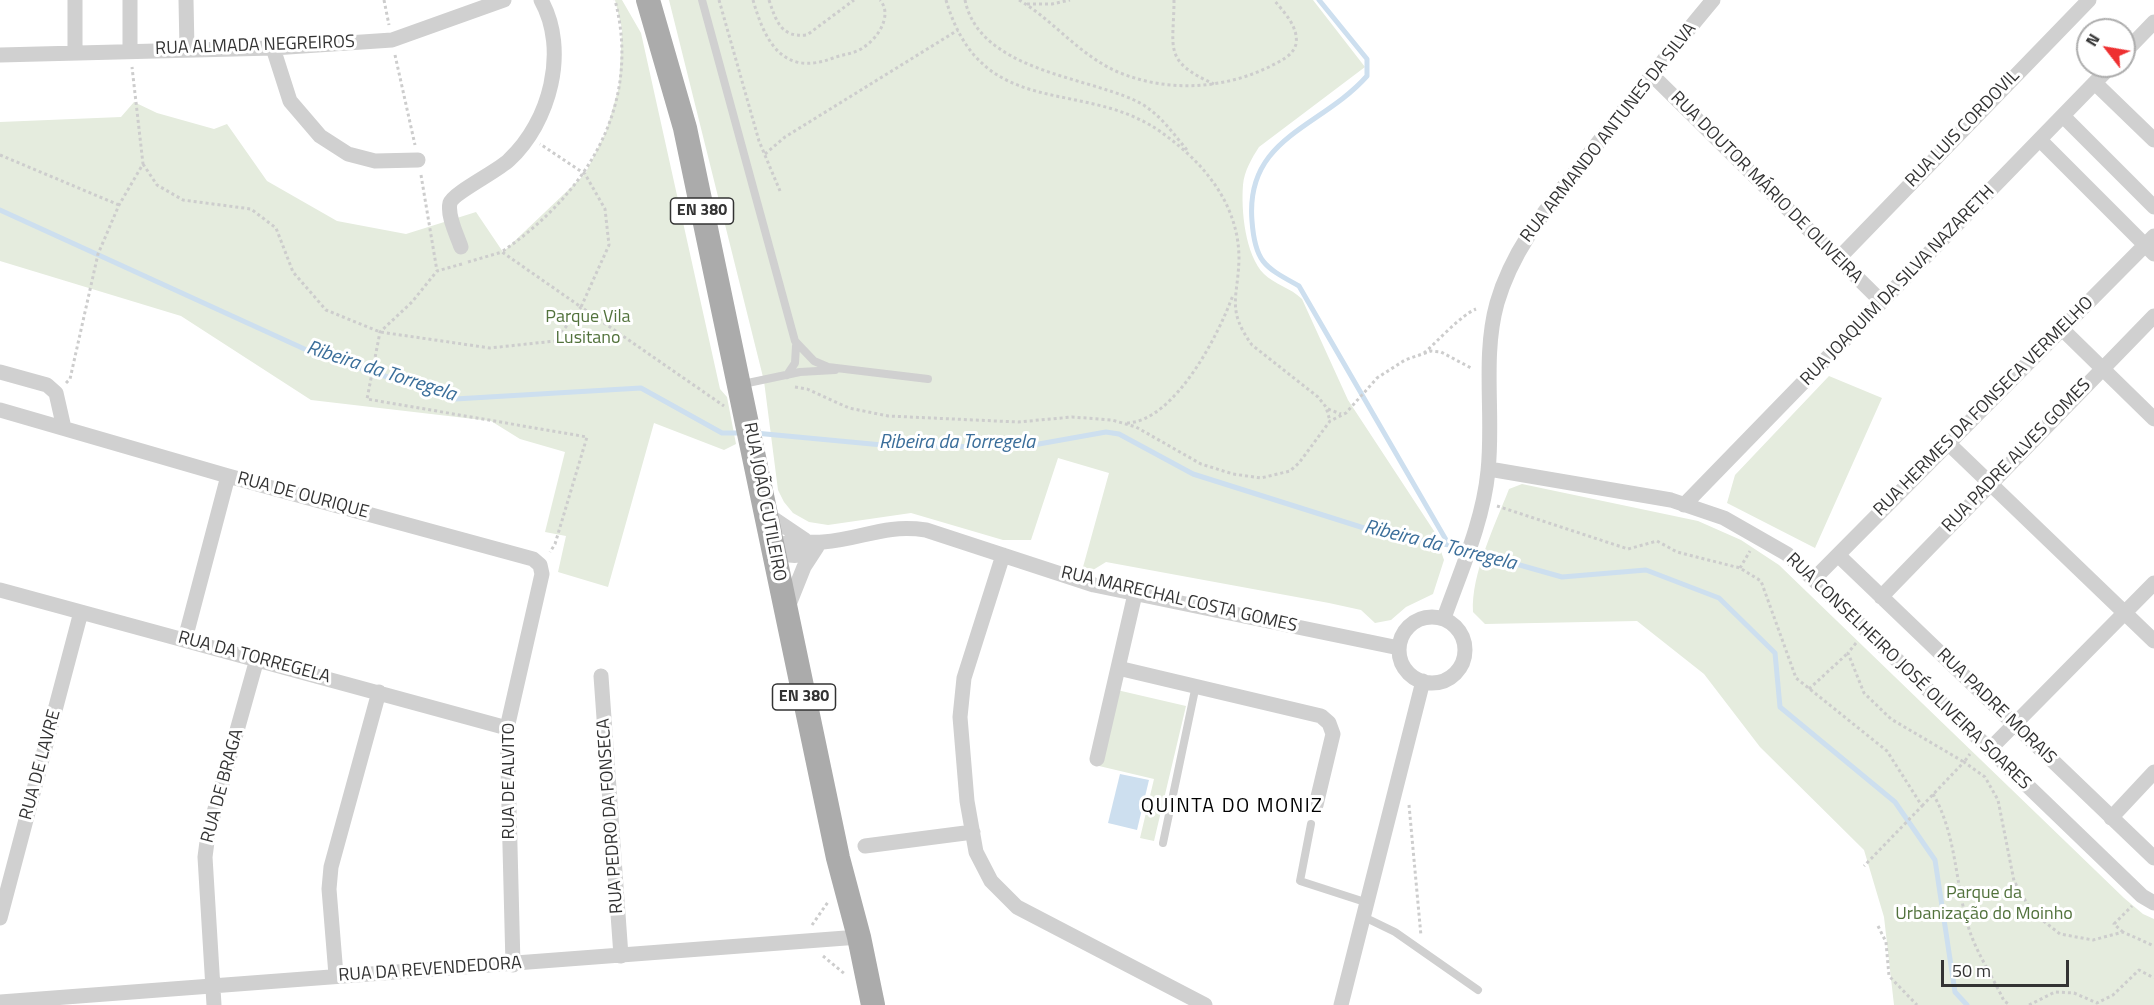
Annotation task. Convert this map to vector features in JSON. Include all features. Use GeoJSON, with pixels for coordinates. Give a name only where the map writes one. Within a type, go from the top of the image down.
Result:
{"type":"FeatureCollection","features":[{"type":"Feature","properties":{"kind":"main road","name":"RUA JOÃO CUTILEIRO"},"geometry":{"type":"LineString","coordinates":[[648,0],[685,128],[838,858],[859,937],[873,1005]]}},
{"type":"Feature","properties":{"kind":"street"},"geometry":{"type":"LineString","coordinates":[[75,0],[75,52]]}},
{"type":"Feature","properties":{"kind":"street"},"geometry":{"type":"LineString","coordinates":[[130,0],[130,50]]}},
{"type":"Feature","properties":{"kind":"street"},"geometry":{"type":"LineString","coordinates":[[186,0],[187,49]]}},
{"type":"Feature","properties":{"kind":"street","name":"RUA ALMADA NEGREIROS"},"geometry":{"type":"LineString","coordinates":[[0,55],[273,48],[392,40],[504,0]]}},
{"type":"Feature","properties":{"kind":"street"},"geometry":{"type":"LineString","coordinates":[[461,247],[450,213],[450,202],[456,194],[481,181],[509,160],[530,136],[551,86],[554,53],[552,18],[541,0]]}},
{"type":"Feature","properties":{"kind":"street","name":"RUA ARMANDO ANTUNES DA SILVA"},"geometry":{"type":"LineString","coordinates":[[1444,618],[1484,502],[1489,469],[1491,335],[1497,304],[1509,269],[1526,238],[1651,74],[1713,0]]}},
{"type":"Feature","properties":{"kind":"street","name":"RUA LUIS CORDOVIL"},"geometry":{"type":"LineString","coordinates":[[1838,259],[2089,0]]}},
{"type":"Feature","properties":{"kind":"street"},"geometry":{"type":"LineString","coordinates":[[2136,41],[2154,22]]}},
{"type":"Feature","properties":{"kind":"street"},"geometry":{"type":"LineString","coordinates":[[273,48],[290,101],[301,118],[320,136],[348,154],[366,159],[418,160]]}},
{"type":"Feature","properties":{"kind":"street","name":"RUA DOUTOR MÁRIO DE OLIVEIRA"},"geometry":{"type":"LineString","coordinates":[[1651,74],[1882,302]]}},
{"type":"Feature","properties":{"kind":"street","name":"RUA JOAQUIM DA SILVA NAZARETH"},"geometry":{"type":"LineString","coordinates":[[1684,505],[2100,78]]}},
{"type":"Feature","properties":{"kind":"street"},"geometry":{"type":"LineString","coordinates":[[2095,83],[2154,140]]}},
{"type":"Feature","properties":{"kind":"street"},"geometry":{"type":"LineString","coordinates":[[2063,116],[2154,207]]}},
{"type":"Feature","properties":{"kind":"street"},"geometry":{"type":"LineString","coordinates":[[2040,140],[2151,245]]}},
{"type":"Feature","properties":{"kind":"street","name":"RUA HERMES DA FONSECA VERMELHO"},"geometry":{"type":"LineString","coordinates":[[1814,579],[2062,329],[2151,245]]}},
{"type":"Feature","properties":{"kind":"street","name":"RUA PADRE ALVES GOMES"},"geometry":{"type":"LineString","coordinates":[[1881,597],[2154,316]]}},
{"type":"Feature","properties":{"kind":"street"},"geometry":{"type":"LineString","coordinates":[[2062,329],[2154,419]]}},
{"type":"Feature","properties":{"kind":"street"},"geometry":{"type":"LineString","coordinates":[[0,372],[47,385],[56,393],[64,428]]}},
{"type":"Feature","properties":{"kind":"street","name":"RUA DE OURIQUE"},"geometry":{"type":"LineString","coordinates":[[0,410],[228,476],[533,559],[540,565]]}},
{"type":"Feature","properties":{"kind":"street"},"geometry":{"type":"LineString","coordinates":[[1948,443],[2154,641]]}},
{"type":"Feature","properties":{"kind":"street","name":"RUA CONSELHEIRO JOSÉ OLIVEIRA SOARES"},"geometry":{"type":"LineString","coordinates":[[1489,469],[1671,500],[1724,518],[1760,536],[1787,554],[1814,579],[2148,900]]}},
{"type":"Feature","properties":{"kind":"street"},"geometry":{"type":"LineString","coordinates":[[185,639],[228,476]]}},
{"type":"Feature","properties":{"kind":"street"},"geometry":{"type":"LineString","coordinates":[[765,513],[815,543],[795,586],[787,613]]}},
{"type":"Feature","properties":{"kind":"street","name":"RUA MARECHAL COSTA GOMES"},"geometry":{"type":"LineString","coordinates":[[773,548],[787,556],[803,556],[815,543],[902,527],[926,530],[1094,585],[1400,648]]}},
{"type":"Feature","properties":{"kind":"street"},"geometry":{"type":"LineString","coordinates":[[1003,555],[960,698],[967,801],[982,865],[1003,896],[1017,907],[1205,1005]]}},
{"type":"Feature","properties":{"kind":"street","name":"RUA PADRE MORAIS"},"geometry":{"type":"LineString","coordinates":[[1838,555],[2154,858]]}},
{"type":"Feature","properties":{"kind":"street","name":"RUA DE ALVITO"},"geometry":{"type":"LineString","coordinates":[[513,965],[507,728],[542,574],[540,565]]}},
{"type":"Feature","properties":{"kind":"street"},"geometry":{"type":"LineString","coordinates":[[1985,745],[2014,725],[2154,583]]}},
{"type":"Feature","properties":{"kind":"street","name":"RUA DA TORREGELA"},"geometry":{"type":"LineString","coordinates":[[0,590],[507,728]]}},
{"type":"Feature","properties":{"kind":"street"},"geometry":{"type":"LineString","coordinates":[[1097,759],[1135,594]]}},
{"type":"Feature","properties":{"kind":"street","name":"RUA DE LAVRE"},"geometry":{"type":"LineString","coordinates":[[0,918],[81,612]]}},
{"type":"Feature","properties":{"kind":"street"},"geometry":{"type":"LineString","coordinates":[[1432,616],[1444,618],[1455,626],[1463,637],[1466,650],[1462,665],[1452,676],[1438,682],[1415,678],[1403,665],[1400,648],[1402,636],[1420,619],[1432,616]]}},
{"type":"Feature","properties":{"kind":"street","name":"RUA DE BRAGA"},"geometry":{"type":"LineString","coordinates":[[214,1005],[205,856],[208,834],[257,659]]}},
{"type":"Feature","properties":{"kind":"street"},"geometry":{"type":"LineString","coordinates":[[1118,668],[1310,712],[1329,723],[1333,734],[1316,805]]}},
{"type":"Feature","properties":{"kind":"street","name":"RUA PEDRO DA FONSECA"},"geometry":{"type":"LineString","coordinates":[[601,676],[621,956]]}},
{"type":"Feature","properties":{"kind":"street"},"geometry":{"type":"LineString","coordinates":[[1341,1005],[1423,681]]}},
{"type":"Feature","properties":{"kind":"street"},"geometry":{"type":"LineString","coordinates":[[336,975],[330,889],[331,867],[379,692]]}},
{"type":"Feature","properties":{"kind":"street"},"geometry":{"type":"LineString","coordinates":[[2112,818],[2154,772]]}},
{"type":"Feature","properties":{"kind":"street"},"geometry":{"type":"LineString","coordinates":[[866,846],[973,832]]}},
{"type":"Feature","properties":{"kind":"street","name":"RUA DA REVENDEDORA"},"geometry":{"type":"LineString","coordinates":[[0,1002],[130,999],[213,986],[336,975],[513,965],[859,937]]}},
{"type":"Feature","properties":{"kind":"lane"},"geometry":{"type":"LineString","coordinates":[[702,0],[798,352],[795,363],[787,375]]}},
{"type":"Feature","properties":{"kind":"lane"},"geometry":{"type":"LineString","coordinates":[[795,341],[813,361],[844,370],[928,379]]}},
{"type":"Feature","properties":{"kind":"lane"},"geometry":{"type":"LineString","coordinates":[[744,405],[773,378],[844,370]]}},
{"type":"Feature","properties":{"kind":"lane"},"geometry":{"type":"LineString","coordinates":[[1163,843],[1196,686]]}},
{"type":"Feature","properties":{"kind":"lane"},"geometry":{"type":"LineString","coordinates":[[1311,824],[1299,882],[1366,910],[1478,990]]}},
{"type":"Feature","properties":{"kind":"path"},"geometry":{"type":"LineString","coordinates":[[384,0],[418,160],[437,271]]}},
{"type":"Feature","properties":{"kind":"path"},"geometry":{"type":"LineString","coordinates":[[540,565],[555,544],[587,437],[367,399],[380,332],[412,302],[437,271],[502,252],[531,232],[585,174],[606,132],[619,87],[622,29],[615,0]]}},
{"type":"Feature","properties":{"kind":"path"},"geometry":{"type":"LineString","coordinates":[[719,0],[765,154],[780,191]]}},
{"type":"Feature","properties":{"kind":"path"},"geometry":{"type":"LineString","coordinates":[[753,0],[766,37],[788,58],[811,65],[854,52],[872,40],[884,21],[885,7],[880,0]]}},
{"type":"Feature","properties":{"kind":"path"},"geometry":{"type":"LineString","coordinates":[[768,0],[780,26],[793,35],[799,36],[807,34],[854,0]]}},
{"type":"Feature","properties":{"kind":"path"},"geometry":{"type":"LineString","coordinates":[[946,0],[971,54],[995,73],[1033,91],[1137,116],[1190,154]]}},
{"type":"Feature","properties":{"kind":"path"},"geometry":{"type":"LineString","coordinates":[[965,0],[977,27],[995,47],[1021,61],[1135,101],[1158,117],[1224,197],[1233,216],[1238,248],[1234,310],[1252,345],[1308,387],[1326,407],[1330,421]]}},
{"type":"Feature","properties":{"kind":"path"},"geometry":{"type":"LineString","coordinates":[[1019,0],[1090,58],[1122,74],[1152,83],[1183,86],[1230,82],[1258,72],[1290,54],[1296,43],[1295,33],[1289,19],[1274,0]]}},
{"type":"Feature","properties":{"kind":"path"},"geometry":{"type":"LineString","coordinates":[[1026,4],[1052,4],[1070,0]]}},
{"type":"Feature","properties":{"kind":"path"},"geometry":{"type":"LineString","coordinates":[[1174,0],[1173,54],[1183,65],[1214,84]]}},
{"type":"Feature","properties":{"kind":"path"},"geometry":{"type":"LineString","coordinates":[[765,154],[784,137],[958,30]]}},
{"type":"Feature","properties":{"kind":"path"},"geometry":{"type":"LineString","coordinates":[[130,50],[142,164],[158,185],[183,200],[251,209],[276,228],[293,272],[326,310],[380,332],[490,348],[555,341],[580,307],[609,245],[605,209],[585,174],[530,136]]}},
{"type":"Feature","properties":{"kind":"path"},"geometry":{"type":"LineString","coordinates":[[0,155],[119,205]]}},
{"type":"Feature","properties":{"kind":"path"},"geometry":{"type":"LineString","coordinates":[[56,393],[70,379],[98,254],[119,205],[142,164]]}},
{"type":"Feature","properties":{"kind":"path"},"geometry":{"type":"LineString","coordinates":[[502,252],[729,410],[744,405]]}},
{"type":"Feature","properties":{"kind":"path"},"geometry":{"type":"LineString","coordinates":[[1126,424],[1148,417],[1170,399],[1194,372],[1227,311],[1236,286]]}},
{"type":"Feature","properties":{"kind":"path"},"geometry":{"type":"LineString","coordinates":[[1422,354],[1445,336],[1463,317],[1476,309]]}},
{"type":"Feature","properties":{"kind":"path"},"geometry":{"type":"LineString","coordinates":[[773,378],[781,387],[807,388],[849,408],[873,414],[1018,422],[1083,418],[1126,424],[1201,464],[1233,474],[1261,478],[1290,471],[1299,463],[1330,421],[1344,414],[1377,378],[1405,360],[1422,354],[1441,352],[1473,369]]}},
{"type":"Feature","properties":{"kind":"path"},"geometry":{"type":"LineString","coordinates":[[1326,407],[1344,414]]}},
{"type":"Feature","properties":{"kind":"path"},"geometry":{"type":"LineString","coordinates":[[1484,502],[1628,549],[1657,541],[1677,552],[1740,568],[1761,581],[1796,678],[1887,752],[1922,806]]}},
{"type":"Feature","properties":{"kind":"path"},"geometry":{"type":"LineString","coordinates":[[1809,689],[1848,653],[1866,630]]}},
{"type":"Feature","properties":{"kind":"path"},"geometry":{"type":"LineString","coordinates":[[1848,653],[1864,693],[1891,719],[1985,777],[1998,800],[2014,880],[2032,912],[2060,934],[2093,940],[2123,932]]}},
{"type":"Feature","properties":{"kind":"path"},"geometry":{"type":"LineString","coordinates":[[1864,866],[1964,762],[1985,745]]}},
{"type":"Feature","properties":{"kind":"path"},"geometry":{"type":"LineString","coordinates":[[1401,771],[1408,799],[1422,951]]}},
{"type":"Feature","properties":{"kind":"path"},"geometry":{"type":"LineString","coordinates":[[1934,794],[1946,816],[1959,889],[1970,932],[2004,1001],[2010,1005]]}},
{"type":"Feature","properties":{"kind":"path"},"geometry":{"type":"LineString","coordinates":[[2148,900],[2114,924],[2123,932],[2154,946]]}},
{"type":"Feature","properties":{"kind":"path"},"geometry":{"type":"LineString","coordinates":[[1878,926],[1886,942],[1889,976],[1917,1005]]}},
{"type":"Feature","properties":{"kind":"path"},"geometry":{"type":"LineString","coordinates":[[2029,1005],[2055,992],[2074,993],[2097,1003],[2113,995],[2139,970],[2154,978]]}},
{"type":"Feature","properties":{"kind":"green space","name":"Parque Vila Lusitano"},"geometry":{"type":"Polygon","coordinates":[[[615,0],[622,0],[641,33],[720,389],[727,397],[736,444],[724,450],[654,423],[608,587],[558,572],[566,536],[545,532],[565,452],[520,439],[491,421],[311,400],[181,316],[0,261],[0,122],[121,117],[134,102],[157,113],[214,129],[227,124],[267,181],[337,221],[406,234],[476,212],[503,252],[585,174],[606,132],[619,87],[622,29],[615,0]]]}},
{"type":"Feature","properties":{"kind":"green space"},"geometry":{"type":"Polygon","coordinates":[[[669,0],[1313,0],[1365,67],[1259,147],[1244,180],[1243,207],[1248,244],[1252,256],[1264,274],[1302,299],[1348,400],[1434,531],[1444,560],[1433,594],[1406,607],[1391,620],[1375,623],[1361,610],[1329,603],[1106,562],[1093,570],[1083,567],[1109,473],[1058,458],[1031,540],[1003,540],[911,513],[828,525],[809,522],[793,513],[778,490],[764,381],[669,0]]]}},
{"type":"Feature","properties":{"kind":"green space"},"geometry":{"type":"Polygon","coordinates":[[[1829,376],[1882,398],[1815,548],[1727,503],[1735,475],[1829,376]]]}},
{"type":"Feature","properties":{"kind":"green space","name":"Parque da Urbanização do Moinho"},"geometry":{"type":"Polygon","coordinates":[[[1522,484],[1698,521],[1741,540],[1779,565],[2124,898],[2143,914],[2154,919],[2154,1005],[1894,1005],[1884,917],[1864,850],[1760,747],[1704,674],[1637,621],[1485,624],[1473,612],[1476,582],[1491,534],[1509,489],[1522,484]]]}},
{"type":"Feature","properties":{"kind":"green space"},"geometry":{"type":"Polygon","coordinates":[[[1117,690],[1186,706],[1154,841],[1140,838],[1154,779],[1099,766],[1117,690]]]}},
{"type":"Feature","properties":{"kind":"water"},"geometry":{"type":"Polygon","coordinates":[[[1120,774],[1149,780],[1137,830],[1108,823],[1120,774]]]}},
{"type":"Feature","properties":{"kind":"waterway"},"geometry":{"type":"LineString","coordinates":[[1319,0],[1367,59],[1367,76],[1349,94],[1273,152],[1261,170],[1253,193],[1253,235],[1259,255],[1264,262],[1278,274],[1299,286],[1449,545]]}},
{"type":"Feature","properties":{"kind":"waterway","name":"Ribeira da Torregela"},"geometry":{"type":"LineString","coordinates":[[0,210],[311,352],[455,399],[641,388],[722,433],[743,433]]}},
{"type":"Feature","properties":{"kind":"waterway","name":"Ribeira da Torregela"},"geometry":{"type":"LineString","coordinates":[[755,433],[893,446],[1022,447],[1106,432],[1119,434],[1193,474],[1383,534],[1449,545],[1562,577],[1646,570],[1719,598],[1775,653],[1780,707],[1895,802],[1935,860],[1955,992],[1967,1005]]}},
{"type":"Feature","properties":{"kind":"district","name":"QUINTA DO MONIZ"},"geometry":{"type":"Point","coordinates":[1232,807]}}]}
